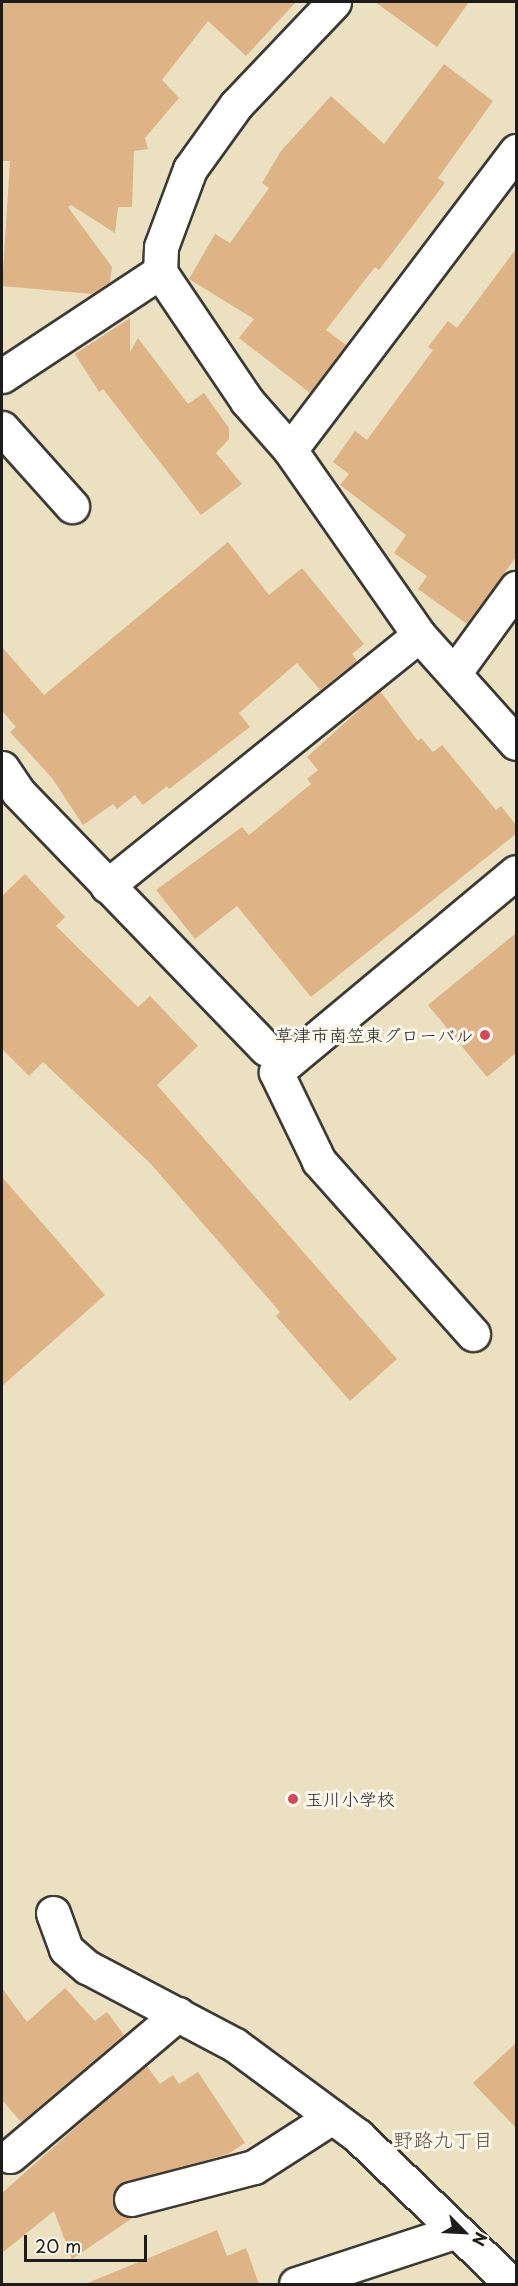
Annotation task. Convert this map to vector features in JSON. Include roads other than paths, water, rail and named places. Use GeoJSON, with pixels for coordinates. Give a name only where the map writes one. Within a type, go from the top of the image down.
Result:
{"type":"FeatureCollection","features":[{"type":"Feature","properties":{"kind":"street"},"geometry":{"type":"LineString","coordinates":[[334,2],[236,105],[190,169],[161,247],[160,272],[248,401],[290,450],[419,635],[455,672],[516,743]]}},
{"type":"Feature","properties":{"kind":"street"},"geometry":{"type":"LineString","coordinates":[[290,450],[516,151]]}},
{"type":"Feature","properties":{"kind":"street"},"geometry":{"type":"LineString","coordinates":[[2,376],[160,272]]}},
{"type":"Feature","properties":{"kind":"street"},"geometry":{"type":"LineString","coordinates":[[2,428],[72,506]]}},
{"type":"Feature","properties":{"kind":"street"},"geometry":{"type":"LineString","coordinates":[[455,672],[516,588]]}},
{"type":"Feature","properties":{"kind":"street"},"geometry":{"type":"LineString","coordinates":[[107,886],[419,635]]}},
{"type":"Feature","properties":{"kind":"street"},"geometry":{"type":"LineString","coordinates":[[2,768],[18,792],[266,1049]]}},
{"type":"Feature","properties":{"kind":"street"},"geometry":{"type":"LineString","coordinates":[[473,1334],[319,1161],[276,1072],[516,872]]}},
{"type":"Feature","properties":{"kind":"street"},"geometry":{"type":"LineString","coordinates":[[53,1913],[66,1949],[87,1967],[235,2045],[358,2136],[512,2284]]}},
{"type":"Feature","properties":{"kind":"street"},"geometry":{"type":"LineString","coordinates":[[10,2156],[178,2014]]}},
{"type":"Feature","properties":{"kind":"street"},"geometry":{"type":"LineString","coordinates":[[130,2199],[254,2167],[332,2117]]}},
{"type":"Feature","properties":{"kind":"street"},"geometry":{"type":"LineString","coordinates":[[296,2284],[457,2231]]}},
{"type":"Feature","properties":{"kind":"place","name":"草津市南笠東グローバル"},"geometry":{"type":"Point","coordinates":[485,1035]}},
{"type":"Feature","properties":{"kind":"place","name":"玉川小学校"},"geometry":{"type":"Point","coordinates":[293,1799]}},
{"type":"Feature","properties":{"kind":"district","name":"野路九丁目"},"geometry":{"type":"Point","coordinates":[443,2139]}}]}
